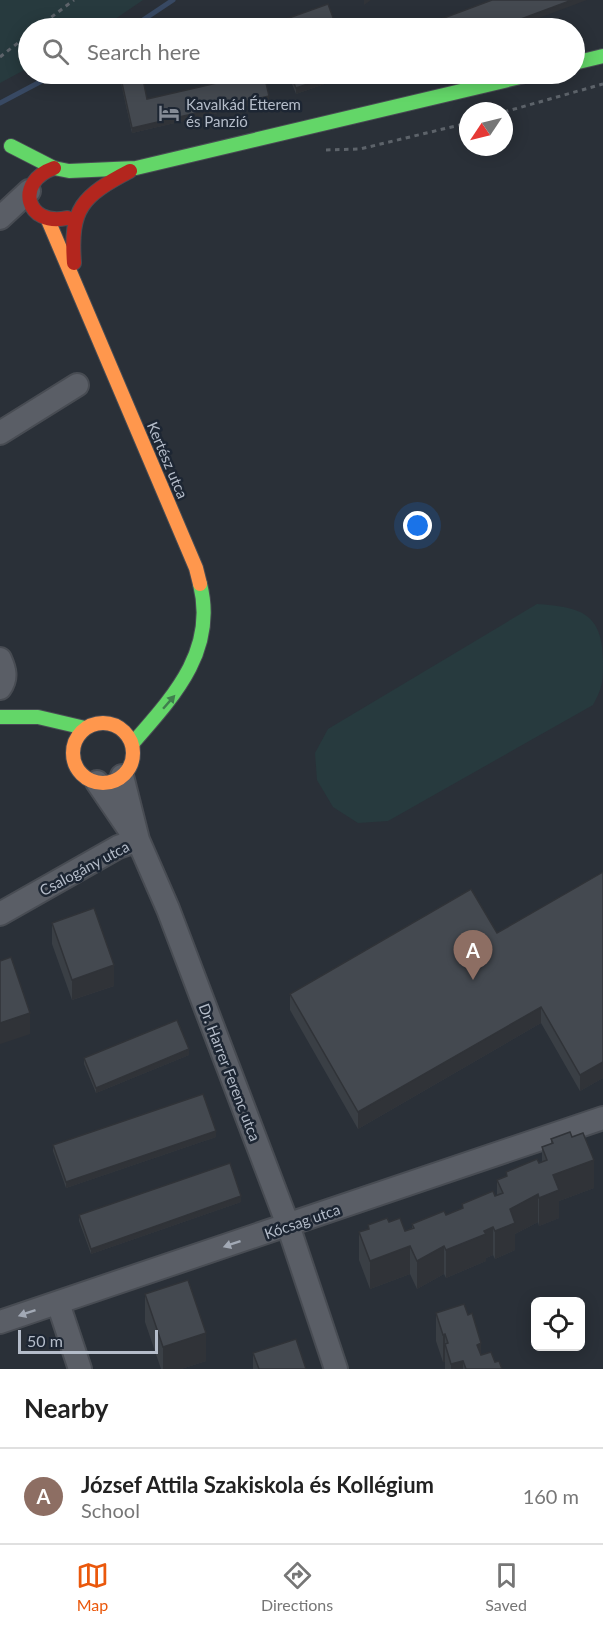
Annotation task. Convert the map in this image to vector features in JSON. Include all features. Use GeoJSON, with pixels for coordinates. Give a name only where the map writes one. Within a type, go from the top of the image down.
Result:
{"type":"FeatureCollection","features":[{"type":"Feature","properties":{"kind":"street"},"geometry":{"type":"LineString","coordinates":[[585,60],[603,56]]}},
{"type":"Feature","properties":{"kind":"street"},"geometry":{"type":"LineString","coordinates":[[42,217],[29,200],[30,188],[8,140],[54,168],[69,171],[136,168],[491,84]]}},
{"type":"Feature","properties":{"kind":"street"},"geometry":{"type":"LineString","coordinates":[[0,218],[30,188],[39,173],[54,168]]}},
{"type":"Feature","properties":{"kind":"street"},"geometry":{"type":"LineString","coordinates":[[0,218],[42,217],[62,220],[100,187],[136,168]]}},
{"type":"Feature","properties":{"kind":"street"},"geometry":{"type":"LineString","coordinates":[[69,171],[80,186],[71,241],[76,284]]}},
{"type":"Feature","properties":{"kind":"street","name":"Kertész utca"},"geometry":{"type":"LineString","coordinates":[[42,217],[76,284],[201,583],[205,598],[203,629],[198,654],[185,683],[132,744]]}},
{"type":"Feature","properties":{"kind":"street"},"geometry":{"type":"LineString","coordinates":[[0,433],[77,385]]}},
{"type":"Feature","properties":{"kind":"street"},"geometry":{"type":"LineString","coordinates":[[156,694],[198,654]]}},
{"type":"Feature","properties":{"kind":"street"},"geometry":{"type":"LineString","coordinates":[[0,659],[5,682],[0,688]]}},
{"type":"Feature","properties":{"kind":"street"},"geometry":{"type":"LineString","coordinates":[[3,717],[38,717],[85,728],[103,723],[120,722],[132,744],[132,762],[122,776],[114,781],[97,782],[80,772],[73,753],[53,738],[3,717]]}},
{"type":"Feature","properties":{"kind":"street"},"geometry":{"type":"LineString","coordinates":[[73,753],[78,735],[85,728]]}},
{"type":"Feature","properties":{"kind":"street","name":"Dr. Harrer Ferenc utca"},"geometry":{"type":"LineString","coordinates":[[122,776],[138,840],[168,909],[288,1225],[336,1369]]}},
{"type":"Feature","properties":{"kind":"street","name":"Csalogány utca"},"geometry":{"type":"LineString","coordinates":[[0,914],[118,847],[138,840],[122,821],[97,782]]}},
{"type":"Feature","properties":{"kind":"street","name":"Kócsag utca"},"geometry":{"type":"LineString","coordinates":[[0,1322],[603,1118]]}},
{"type":"Feature","properties":{"kind":"street"},"geometry":{"type":"LineString","coordinates":[[58,1303],[80,1369]]}},
{"type":"Feature","properties":{"kind":"path"},"geometry":{"type":"LineString","coordinates":[[50,18],[74,0]]}},
{"type":"Feature","properties":{"kind":"path"},"geometry":{"type":"LineString","coordinates":[[0,57],[18,43]]}},
{"type":"Feature","properties":{"kind":"path"},"geometry":{"type":"LineString","coordinates":[[513,109],[603,84]]}},
{"type":"Feature","properties":{"kind":"green space"},"geometry":{"type":"Polygon","coordinates":[[[0,0],[143,0],[117,18],[18,18],[18,73],[0,83],[0,0]]]}},
{"type":"Feature","properties":{"kind":"green space"},"geometry":{"type":"Polygon","coordinates":[[[537,604],[576,610],[586,615],[599,632],[602,645],[602,679],[601,688],[593,705],[388,821],[358,823],[333,807],[317,780],[315,753],[328,729],[537,604]]]}},
{"type":"Feature","properties":{"kind":"building"},"geometry":{"type":"Polygon","coordinates":[[[492,0],[572,0],[524,18],[444,18],[492,0]]]}},
{"type":"Feature","properties":{"kind":"building"},"geometry":{"type":"Polygon","coordinates":[[[328,4],[333,18],[289,18],[328,4]]]}},
{"type":"Feature","properties":{"kind":"building"},"geometry":{"type":"Polygon","coordinates":[[[122,84],[144,84],[147,99],[212,84],[266,84],[269,96],[132,128],[122,84]]]}},
{"type":"Feature","properties":{"kind":"building"},"geometry":{"type":"Polygon","coordinates":[[[294,84],[308,84],[296,88],[294,84]]]}},
{"type":"Feature","properties":{"kind":"building"},"geometry":{"type":"Polygon","coordinates":[[[603,872],[603,1062],[580,1075],[541,1007],[358,1112],[290,994],[471,889],[497,933],[603,872]]]}},
{"type":"Feature","properties":{"kind":"building"},"geometry":{"type":"Polygon","coordinates":[[[94,908],[114,965],[72,980],[52,923],[94,908]]]}},
{"type":"Feature","properties":{"kind":"building"},"geometry":{"type":"Polygon","coordinates":[[[11,957],[30,1013],[0,1023],[0,961],[11,957]]]}},
{"type":"Feature","properties":{"kind":"building"},"geometry":{"type":"Polygon","coordinates":[[[177,1020],[189,1049],[96,1088],[84,1058],[177,1020]]]}},
{"type":"Feature","properties":{"kind":"building"},"geometry":{"type":"Polygon","coordinates":[[[203,1094],[216,1131],[66,1182],[53,1145],[203,1094]]]}},
{"type":"Feature","properties":{"kind":"building"},"geometry":{"type":"Polygon","coordinates":[[[570,1132],[572,1137],[583,1133],[594,1160],[553,1175],[559,1190],[539,1198],[538,1194],[510,1209],[515,1223],[495,1231],[493,1227],[484,1231],[486,1234],[446,1250],[444,1246],[417,1261],[410,1246],[370,1261],[359,1232],[369,1229],[368,1225],[387,1218],[389,1222],[400,1218],[405,1231],[414,1228],[412,1224],[444,1211],[446,1215],[463,1208],[462,1204],[493,1191],[495,1196],[503,1193],[497,1180],[507,1176],[506,1172],[537,1159],[539,1163],[547,1160],[542,1147],[553,1143],[551,1139],[570,1132]]]}},
{"type":"Feature","properties":{"kind":"building"},"geometry":{"type":"Polygon","coordinates":[[[230,1163],[241,1196],[91,1249],[79,1215],[230,1163]]]}},
{"type":"Feature","properties":{"kind":"building"},"geometry":{"type":"Polygon","coordinates":[[[188,1280],[206,1333],[163,1347],[145,1294],[188,1280]]]}},
{"type":"Feature","properties":{"kind":"building"},"geometry":{"type":"Polygon","coordinates":[[[464,1304],[468,1315],[472,1313],[481,1343],[477,1345],[481,1355],[491,1352],[495,1362],[499,1361],[502,1369],[466,1369],[463,1361],[451,1364],[445,1344],[448,1343],[436,1313],[464,1304]]]}},
{"type":"Feature","properties":{"kind":"building"},"geometry":{"type":"Polygon","coordinates":[[[296,1339],[306,1369],[259,1369],[253,1353],[296,1339]]]}},
{"type":"Feature","properties":{"kind":"waterway"},"geometry":{"type":"LineString","coordinates":[[146,18],[173,0]]}},
{"type":"Feature","properties":{"kind":"waterway"},"geometry":{"type":"LineString","coordinates":[[0,103],[36,84]]}},
{"type":"Feature","properties":{"kind":"traffic: fast"},"geometry":{"type":"LineString","coordinates":[[585,60],[603,56]]}},
{"type":"Feature","properties":{"kind":"traffic: fast"},"geometry":{"type":"LineString","coordinates":[[11,146],[54,168],[69,171],[136,168],[491,84]]}},
{"type":"Feature","properties":{"kind":"traffic: fast"},"geometry":{"type":"LineString","coordinates":[[132,744],[176,690],[197,652],[204,608],[200,584]]}},
{"type":"Feature","properties":{"kind":"traffic: fast"},"geometry":{"type":"LineString","coordinates":[[0,717],[38,717],[85,728]]}},
{"type":"Feature","properties":{"kind":"traffic: slow"},"geometry":{"type":"LineString","coordinates":[[48,220],[196,568],[200,584]]}},
{"type":"Feature","properties":{"kind":"traffic: slow"},"geometry":{"type":"LineString","coordinates":[[103,723],[120,728],[128,736],[133,753],[128,770],[120,778],[103,783],[86,778],[78,770],[73,753],[78,736],[86,728],[103,723]]}},
{"type":"Feature","properties":{"kind":"traffic: jam"},"geometry":{"type":"LineString","coordinates":[[54,168],[41,175],[33,183],[30,202],[34,210],[42,216],[53,219],[67,218]]}},
{"type":"Feature","properties":{"kind":"traffic: jam"},"geometry":{"type":"LineString","coordinates":[[74,263],[74,229],[77,216],[83,206],[100,188],[130,171]]}},
{"type":"Feature","properties":{"kind":"place","name":"Kavalkád Étterem és Panzió"},"geometry":{"type":"Point","coordinates":[169,113]}},
{"type":"Feature","properties":{"kind":"place","name":"József Attila Szakiskola és Kollégium"},"geometry":{"type":"Point","coordinates":[473,980]}}]}
